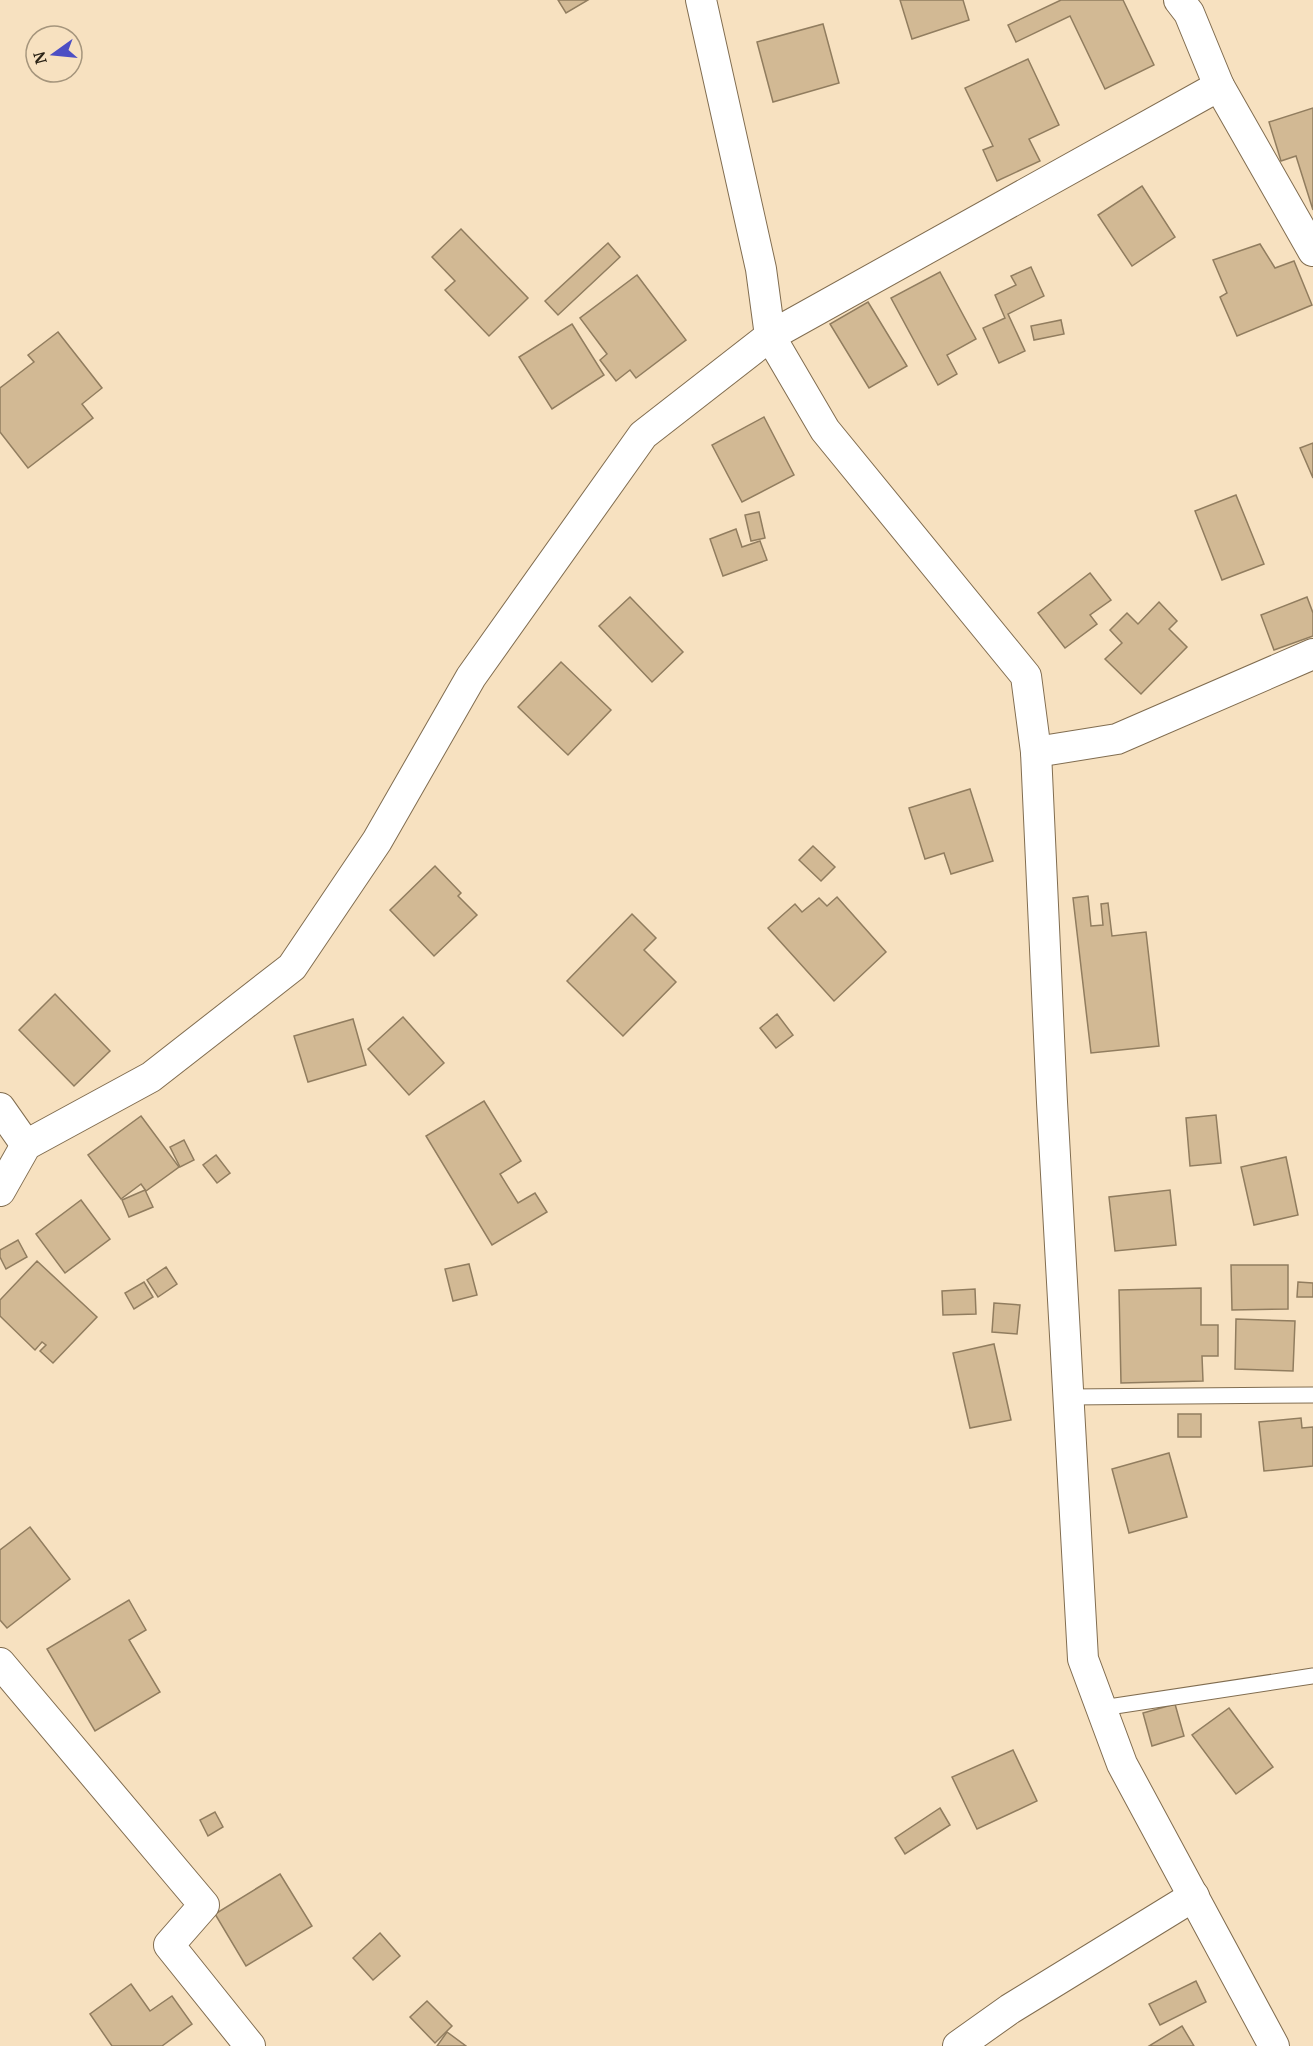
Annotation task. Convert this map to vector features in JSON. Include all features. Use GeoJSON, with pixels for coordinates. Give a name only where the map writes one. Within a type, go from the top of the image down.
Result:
{"type":"FeatureCollection","features":[{"type":"Feature","properties":{"kind":"street"},"geometry":{"type":"LineString","coordinates":[[701,0],[761,269],[771,336],[825,430],[1026,676],[1036,752],[1083,1659],[1122,1764],[1274,2046]]}},
{"type":"Feature","properties":{"kind":"street"},"geometry":{"type":"LineString","coordinates":[[1179,0],[1189,13],[1219,86],[1313,251]]}},
{"type":"Feature","properties":{"kind":"street"},"geometry":{"type":"LineString","coordinates":[[0,1191],[26,1145],[152,1077],[292,967],[377,841],[471,677],[643,435],[771,336],[1219,86]]}},
{"type":"Feature","properties":{"kind":"street"},"geometry":{"type":"LineString","coordinates":[[1036,752],[1117,739],[1313,654]]}},
{"type":"Feature","properties":{"kind":"street"},"geometry":{"type":"LineString","coordinates":[[0,1108],[26,1145]]}},
{"type":"Feature","properties":{"kind":"street"},"geometry":{"type":"LineString","coordinates":[[0,1663],[204,1905],[169,1945],[250,2046]]}},
{"type":"Feature","properties":{"kind":"street"},"geometry":{"type":"LineString","coordinates":[[958,2046],[1010,2009],[1194,1896]]}},
{"type":"Feature","properties":{"kind":"lane"},"geometry":{"type":"LineString","coordinates":[[1069,1396],[1313,1395]]}},
{"type":"Feature","properties":{"kind":"lane"},"geometry":{"type":"LineString","coordinates":[[1102,1708],[1313,1676]]}},
{"type":"Feature","properties":{"kind":"building"},"geometry":{"type":"Polygon","coordinates":[[[558,0],[588,0],[566,13],[558,0]]]}},
{"type":"Feature","properties":{"kind":"building"},"geometry":{"type":"Polygon","coordinates":[[[900,0],[963,0],[969,20],[912,39],[900,0]]]}},
{"type":"Feature","properties":{"kind":"building"},"geometry":{"type":"Polygon","coordinates":[[[1061,0],[1123,0],[1154,65],[1105,89],[1070,16],[1016,42],[1008,25],[1061,0]]]}},
{"type":"Feature","properties":{"kind":"building"},"geometry":{"type":"Polygon","coordinates":[[[823,24],[839,83],[773,102],[757,42],[823,24]]]}},
{"type":"Feature","properties":{"kind":"building"},"geometry":{"type":"Polygon","coordinates":[[[1028,59],[1059,125],[1029,139],[1040,161],[997,181],[983,150],[993,146],[965,88],[1028,59]]]}},
{"type":"Feature","properties":{"kind":"building"},"geometry":{"type":"Polygon","coordinates":[[[1313,108],[1313,210],[1296,156],[1281,161],[1269,122],[1313,108]]]}},
{"type":"Feature","properties":{"kind":"building"},"geometry":{"type":"Polygon","coordinates":[[[1142,186],[1175,237],[1132,266],[1098,215],[1142,186]]]}},
{"type":"Feature","properties":{"kind":"building"},"geometry":{"type":"Polygon","coordinates":[[[461,229],[528,298],[489,336],[445,290],[455,281],[432,257],[461,229]]]}},
{"type":"Feature","properties":{"kind":"building"},"geometry":{"type":"Polygon","coordinates":[[[608,243],[620,257],[558,315],[545,301],[608,243]]]}},
{"type":"Feature","properties":{"kind":"building"},"geometry":{"type":"Polygon","coordinates":[[[1260,244],[1275,268],[1294,261],[1312,305],[1237,336],[1220,297],[1227,293],[1213,260],[1260,244]]]}},
{"type":"Feature","properties":{"kind":"building"},"geometry":{"type":"Polygon","coordinates":[[[1031,267],[1044,296],[1008,314],[1025,351],[999,363],[983,328],[1005,318],[995,295],[1016,285],[1011,276],[1031,267]]]}},
{"type":"Feature","properties":{"kind":"building"},"geometry":{"type":"Polygon","coordinates":[[[940,272],[976,339],[947,355],[957,374],[938,385],[891,298],[940,272]]]}},
{"type":"Feature","properties":{"kind":"building"},"geometry":{"type":"Polygon","coordinates":[[[637,275],[686,340],[636,378],[630,370],[616,381],[600,360],[607,354],[580,318],[637,275]]]}},
{"type":"Feature","properties":{"kind":"building"},"geometry":{"type":"Polygon","coordinates":[[[868,302],[907,366],[869,388],[830,324],[868,302]]]}},
{"type":"Feature","properties":{"kind":"building"},"geometry":{"type":"Polygon","coordinates":[[[1061,320],[1064,334],[1034,340],[1031,326],[1061,320]]]}},
{"type":"Feature","properties":{"kind":"building"},"geometry":{"type":"Polygon","coordinates":[[[572,324],[604,375],[552,409],[519,357],[572,324]]]}},
{"type":"Feature","properties":{"kind":"building"},"geometry":{"type":"Polygon","coordinates":[[[58,332],[102,388],[82,404],[93,418],[28,468],[0,432],[0,388],[34,362],[28,355],[58,332]]]}},
{"type":"Feature","properties":{"kind":"building"},"geometry":{"type":"Polygon","coordinates":[[[764,417],[794,475],[742,502],[712,445],[764,417]]]}},
{"type":"Feature","properties":{"kind":"building"},"geometry":{"type":"Polygon","coordinates":[[[1313,443],[1313,478],[1300,448],[1313,443]]]}},
{"type":"Feature","properties":{"kind":"building"},"geometry":{"type":"Polygon","coordinates":[[[1236,495],[1264,564],[1222,580],[1195,511],[1236,495]]]}},
{"type":"Feature","properties":{"kind":"building"},"geometry":{"type":"Polygon","coordinates":[[[759,512],[765,538],[751,541],[745,515],[759,512]]]}},
{"type":"Feature","properties":{"kind":"building"},"geometry":{"type":"Polygon","coordinates":[[[736,529],[742,547],[760,541],[767,560],[723,576],[710,539],[736,529]]]}},
{"type":"Feature","properties":{"kind":"building"},"geometry":{"type":"Polygon","coordinates":[[[1090,573],[1111,600],[1090,615],[1097,624],[1065,648],[1038,613],[1090,573]]]}},
{"type":"Feature","properties":{"kind":"building"},"geometry":{"type":"Polygon","coordinates":[[[630,597],[683,652],[652,682],[599,626],[630,597]]]}},
{"type":"Feature","properties":{"kind":"building"},"geometry":{"type":"Polygon","coordinates":[[[1307,597],[1313,613],[1313,636],[1274,650],[1261,615],[1307,597]]]}},
{"type":"Feature","properties":{"kind":"building"},"geometry":{"type":"Polygon","coordinates":[[[1159,602],[1177,621],[1169,629],[1187,647],[1141,694],[1105,659],[1122,643],[1110,630],[1127,613],[1138,624],[1159,602]]]}},
{"type":"Feature","properties":{"kind":"building"},"geometry":{"type":"Polygon","coordinates":[[[561,662],[611,710],[568,755],[518,707],[561,662]]]}},
{"type":"Feature","properties":{"kind":"building"},"geometry":{"type":"Polygon","coordinates":[[[970,789],[993,861],[951,874],[944,853],[925,859],[909,808],[970,789]]]}},
{"type":"Feature","properties":{"kind":"building"},"geometry":{"type":"Polygon","coordinates":[[[813,846],[835,867],[821,881],[799,860],[813,846]]]}},
{"type":"Feature","properties":{"kind":"building"},"geometry":{"type":"Polygon","coordinates":[[[435,866],[461,893],[458,896],[477,915],[434,956],[390,910],[435,866]]]}},
{"type":"Feature","properties":{"kind":"building"},"geometry":{"type":"Polygon","coordinates":[[[1088,896],[1091,926],[1103,925],[1101,904],[1108,903],[1112,936],[1146,932],[1159,1046],[1091,1053],[1073,898],[1088,896]]]}},
{"type":"Feature","properties":{"kind":"building"},"geometry":{"type":"Polygon","coordinates":[[[837,897],[886,952],[834,1001],[768,928],[795,904],[802,912],[819,898],[827,906],[837,897]]]}},
{"type":"Feature","properties":{"kind":"building"},"geometry":{"type":"Polygon","coordinates":[[[632,914],[656,938],[644,950],[676,982],[623,1036],[567,981],[632,914]]]}},
{"type":"Feature","properties":{"kind":"building"},"geometry":{"type":"Polygon","coordinates":[[[55,994],[110,1051],[74,1086],[19,1030],[55,994]]]}},
{"type":"Feature","properties":{"kind":"building"},"geometry":{"type":"Polygon","coordinates":[[[777,1014],[793,1035],[776,1048],[760,1028],[777,1014]]]}},
{"type":"Feature","properties":{"kind":"building"},"geometry":{"type":"Polygon","coordinates":[[[403,1017],[444,1063],[409,1095],[368,1049],[403,1017]]]}},
{"type":"Feature","properties":{"kind":"building"},"geometry":{"type":"Polygon","coordinates":[[[353,1019],[366,1065],[308,1082],[294,1036],[353,1019]]]}},
{"type":"Feature","properties":{"kind":"building"},"geometry":{"type":"Polygon","coordinates":[[[484,1101],[521,1161],[500,1174],[518,1203],[535,1193],[547,1212],[492,1245],[426,1136],[484,1101]]]}},
{"type":"Feature","properties":{"kind":"building"},"geometry":{"type":"Polygon","coordinates":[[[1216,1115],[1221,1163],[1190,1166],[1186,1118],[1216,1115]]]}},
{"type":"Feature","properties":{"kind":"building"},"geometry":{"type":"Polygon","coordinates":[[[141,1116],[179,1167],[146,1191],[141,1184],[121,1199],[88,1155],[141,1116]]]}},
{"type":"Feature","properties":{"kind":"building"},"geometry":{"type":"Polygon","coordinates":[[[184,1140],[194,1160],[180,1167],[170,1147],[184,1140]]]}},
{"type":"Feature","properties":{"kind":"building"},"geometry":{"type":"Polygon","coordinates":[[[216,1155],[230,1173],[217,1183],[203,1165],[216,1155]]]}},
{"type":"Feature","properties":{"kind":"building"},"geometry":{"type":"Polygon","coordinates":[[[1286,1157],[1298,1215],[1254,1225],[1241,1167],[1286,1157]]]}},
{"type":"Feature","properties":{"kind":"building"},"geometry":{"type":"Polygon","coordinates":[[[145,1190],[153,1207],[129,1217],[122,1200],[145,1190]]]}},
{"type":"Feature","properties":{"kind":"building"},"geometry":{"type":"Polygon","coordinates":[[[1170,1190],[1176,1245],[1115,1251],[1109,1197],[1170,1190]]]}},
{"type":"Feature","properties":{"kind":"building"},"geometry":{"type":"Polygon","coordinates":[[[81,1200],[110,1239],[65,1273],[36,1234],[81,1200]]]}},
{"type":"Feature","properties":{"kind":"building"},"geometry":{"type":"Polygon","coordinates":[[[18,1240],[27,1257],[6,1269],[0,1257],[0,1250],[18,1240]]]}},
{"type":"Feature","properties":{"kind":"building"},"geometry":{"type":"Polygon","coordinates":[[[37,1261],[97,1317],[53,1363],[40,1351],[46,1345],[42,1342],[35,1350],[0,1316],[0,1300],[37,1261]]]}},
{"type":"Feature","properties":{"kind":"building"},"geometry":{"type":"Polygon","coordinates":[[[469,1264],[477,1295],[453,1301],[445,1269],[469,1264]]]}},
{"type":"Feature","properties":{"kind":"building"},"geometry":{"type":"Polygon","coordinates":[[[1231,1265],[1288,1265],[1288,1309],[1232,1310],[1231,1265]]]}},
{"type":"Feature","properties":{"kind":"building"},"geometry":{"type":"Polygon","coordinates":[[[166,1267],[177,1284],[158,1297],[147,1280],[166,1267]]]}},
{"type":"Feature","properties":{"kind":"building"},"geometry":{"type":"Polygon","coordinates":[[[144,1282],[153,1297],[134,1309],[125,1293],[144,1282]]]}},
{"type":"Feature","properties":{"kind":"building"},"geometry":{"type":"Polygon","coordinates":[[[1298,1282],[1313,1283],[1313,1297],[1297,1297],[1298,1282]]]}},
{"type":"Feature","properties":{"kind":"building"},"geometry":{"type":"Polygon","coordinates":[[[1201,1288],[1201,1325],[1218,1325],[1218,1356],[1202,1356],[1203,1381],[1121,1383],[1119,1290],[1201,1288]]]}},
{"type":"Feature","properties":{"kind":"building"},"geometry":{"type":"Polygon","coordinates":[[[975,1289],[976,1314],[943,1315],[942,1291],[975,1289]]]}},
{"type":"Feature","properties":{"kind":"building"},"geometry":{"type":"Polygon","coordinates":[[[994,1303],[1020,1305],[1017,1334],[992,1332],[994,1303]]]}},
{"type":"Feature","properties":{"kind":"building"},"geometry":{"type":"Polygon","coordinates":[[[1236,1319],[1295,1321],[1293,1371],[1235,1369],[1236,1319]]]}},
{"type":"Feature","properties":{"kind":"building"},"geometry":{"type":"Polygon","coordinates":[[[994,1344],[1011,1420],[970,1428],[953,1353],[994,1344]]]}},
{"type":"Feature","properties":{"kind":"building"},"geometry":{"type":"Polygon","coordinates":[[[1178,1414],[1201,1414],[1201,1437],[1178,1437],[1178,1414]]]}},
{"type":"Feature","properties":{"kind":"building"},"geometry":{"type":"Polygon","coordinates":[[[1301,1418],[1302,1428],[1313,1427],[1313,1466],[1264,1471],[1259,1422],[1301,1418]]]}},
{"type":"Feature","properties":{"kind":"building"},"geometry":{"type":"Polygon","coordinates":[[[1169,1453],[1187,1517],[1129,1533],[1112,1469],[1169,1453]]]}},
{"type":"Feature","properties":{"kind":"building"},"geometry":{"type":"Polygon","coordinates":[[[30,1527],[70,1579],[7,1628],[0,1620],[0,1550],[30,1527]]]}},
{"type":"Feature","properties":{"kind":"building"},"geometry":{"type":"Polygon","coordinates":[[[129,1600],[146,1630],[129,1640],[160,1692],[95,1731],[47,1649],[129,1600]]]}},
{"type":"Feature","properties":{"kind":"building"},"geometry":{"type":"Polygon","coordinates":[[[1175,1704],[1184,1736],[1152,1746],[1143,1713],[1175,1704]]]}},
{"type":"Feature","properties":{"kind":"building"},"geometry":{"type":"Polygon","coordinates":[[[1229,1708],[1273,1767],[1236,1794],[1192,1735],[1229,1708]]]}},
{"type":"Feature","properties":{"kind":"building"},"geometry":{"type":"Polygon","coordinates":[[[1013,1750],[1037,1801],[977,1829],[952,1777],[1013,1750]]]}},
{"type":"Feature","properties":{"kind":"building"},"geometry":{"type":"Polygon","coordinates":[[[940,1808],[950,1825],[905,1854],[895,1838],[940,1808]]]}},
{"type":"Feature","properties":{"kind":"building"},"geometry":{"type":"Polygon","coordinates":[[[215,1812],[223,1827],[208,1836],[200,1820],[215,1812]]]}},
{"type":"Feature","properties":{"kind":"building"},"geometry":{"type":"Polygon","coordinates":[[[280,1874],[312,1926],[246,1966],[215,1914],[280,1874]]]}},
{"type":"Feature","properties":{"kind":"building"},"geometry":{"type":"Polygon","coordinates":[[[380,1933],[400,1956],[373,1980],[353,1958],[380,1933]]]}},
{"type":"Feature","properties":{"kind":"building"},"geometry":{"type":"Polygon","coordinates":[[[1196,1981],[1206,2002],[1160,2025],[1149,2004],[1196,1981]]]}},
{"type":"Feature","properties":{"kind":"building"},"geometry":{"type":"Polygon","coordinates":[[[131,1984],[150,2011],[172,1996],[192,2024],[162,2046],[112,2046],[90,2014],[131,1984]]]}},
{"type":"Feature","properties":{"kind":"building"},"geometry":{"type":"Polygon","coordinates":[[[427,2001],[452,2026],[435,2043],[410,2017],[427,2001]]]}},
{"type":"Feature","properties":{"kind":"building"},"geometry":{"type":"Polygon","coordinates":[[[1182,2026],[1194,2046],[1149,2046],[1182,2026]]]}},
{"type":"Feature","properties":{"kind":"building"},"geometry":{"type":"Polygon","coordinates":[[[447,2032],[466,2046],[437,2046],[447,2032]]]}}]}
